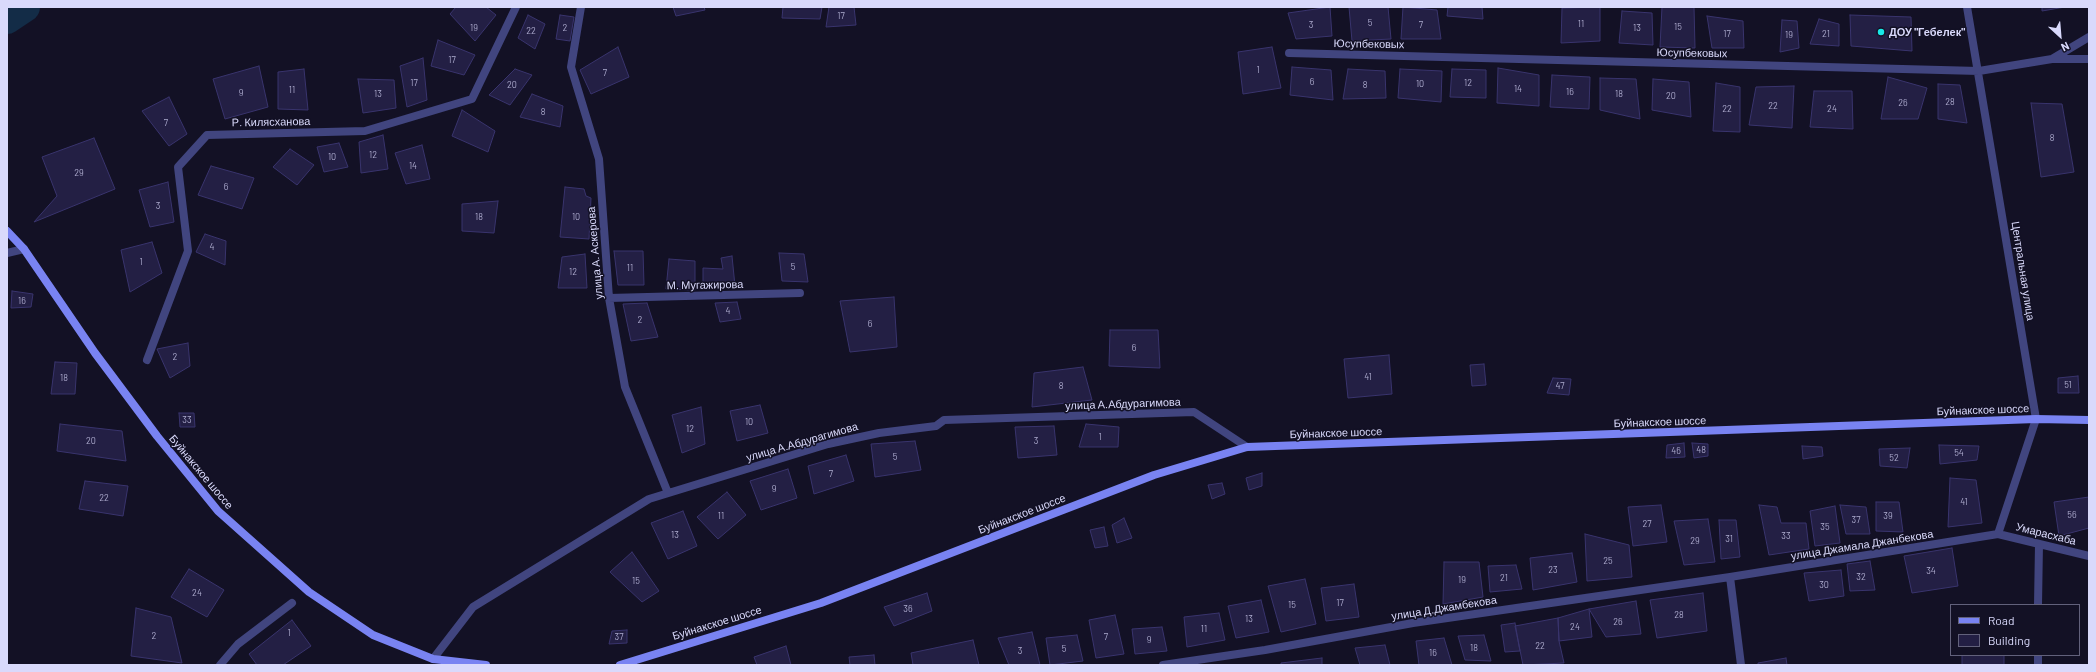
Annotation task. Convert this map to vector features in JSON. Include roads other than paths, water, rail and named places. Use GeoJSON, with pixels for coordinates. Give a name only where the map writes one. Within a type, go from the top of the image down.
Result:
{"type":"FeatureCollection","features":[{"type":"Feature","properties":{"kind":"main road","name":"Буйнакское шоссе"},"geometry":{"type":"LineString","coordinates":[[7,231],[24,249],[95,352],[152,430],[218,511],[309,592],[373,635],[433,659],[486,665]]}},
{"type":"Feature","properties":{"kind":"main road","name":"Буйнакское шоссе"},"geometry":{"type":"LineString","coordinates":[[620,665],[821,603],[1154,475],[1247,447],[2036,419],[2089,420]]}},
{"type":"Feature","properties":{"kind":"street","name":"Р. Килясханова"},"geometry":{"type":"LineString","coordinates":[[147,360],[188,251],[178,167],[207,135],[365,131],[472,99],[516,7]]}},
{"type":"Feature","properties":{"kind":"street","name":"улица А. Аскерова"},"geometry":{"type":"LineString","coordinates":[[581,7],[571,67],[599,159],[609,298],[625,387],[668,493]]}},
{"type":"Feature","properties":{"kind":"street","name":"Центральная улица"},"geometry":{"type":"LineString","coordinates":[[1967,7],[1979,71],[2036,419],[1998,534]]}},
{"type":"Feature","properties":{"kind":"street","name":"Юсупбековых"},"geometry":{"type":"LineString","coordinates":[[1289,53],[1979,71],[2052,58],[2089,38]]}},
{"type":"Feature","properties":{"kind":"street"},"geometry":{"type":"LineString","coordinates":[[2052,58],[2089,59]]}},
{"type":"Feature","properties":{"kind":"street"},"geometry":{"type":"LineString","coordinates":[[7,252],[24,249]]}},
{"type":"Feature","properties":{"kind":"street","name":"М. Мугажирова"},"geometry":{"type":"LineString","coordinates":[[609,298],[800,293]]}},
{"type":"Feature","properties":{"kind":"street","name":"улица А.Абдурагимова"},"geometry":{"type":"LineString","coordinates":[[433,659],[473,607],[649,499],[828,444],[879,433],[936,426],[944,420],[1194,412],[1247,447]]}},
{"type":"Feature","properties":{"kind":"street","name":"Умарасхаба"},"geometry":{"type":"LineString","coordinates":[[1998,534],[2089,556]]}},
{"type":"Feature","properties":{"kind":"street","name":"улица Джамала Джанбекова"},"geometry":{"type":"LineString","coordinates":[[1730,577],[1998,534]]}},
{"type":"Feature","properties":{"kind":"street"},"geometry":{"type":"LineString","coordinates":[[2038,604],[2039,544]]}},
{"type":"Feature","properties":{"kind":"street"},"geometry":{"type":"LineString","coordinates":[[1730,577],[1741,665]]}},
{"type":"Feature","properties":{"kind":"street","name":"улица Д.Джамбекова"},"geometry":{"type":"LineString","coordinates":[[1163,665],[1265,650],[1413,623],[1730,577]]}},
{"type":"Feature","properties":{"kind":"street"},"geometry":{"type":"LineString","coordinates":[[220,665],[238,644],[292,603]]}},
{"type":"Feature","properties":{"kind":"waterway"},"geometry":{"type":"LineString","coordinates":[[7,19],[25,7]]}},
{"type":"Feature","properties":{"kind":"place","name":"ДОУ \"Гебелек\""},"geometry":{"type":"Point","coordinates":[1881,32]}}]}
